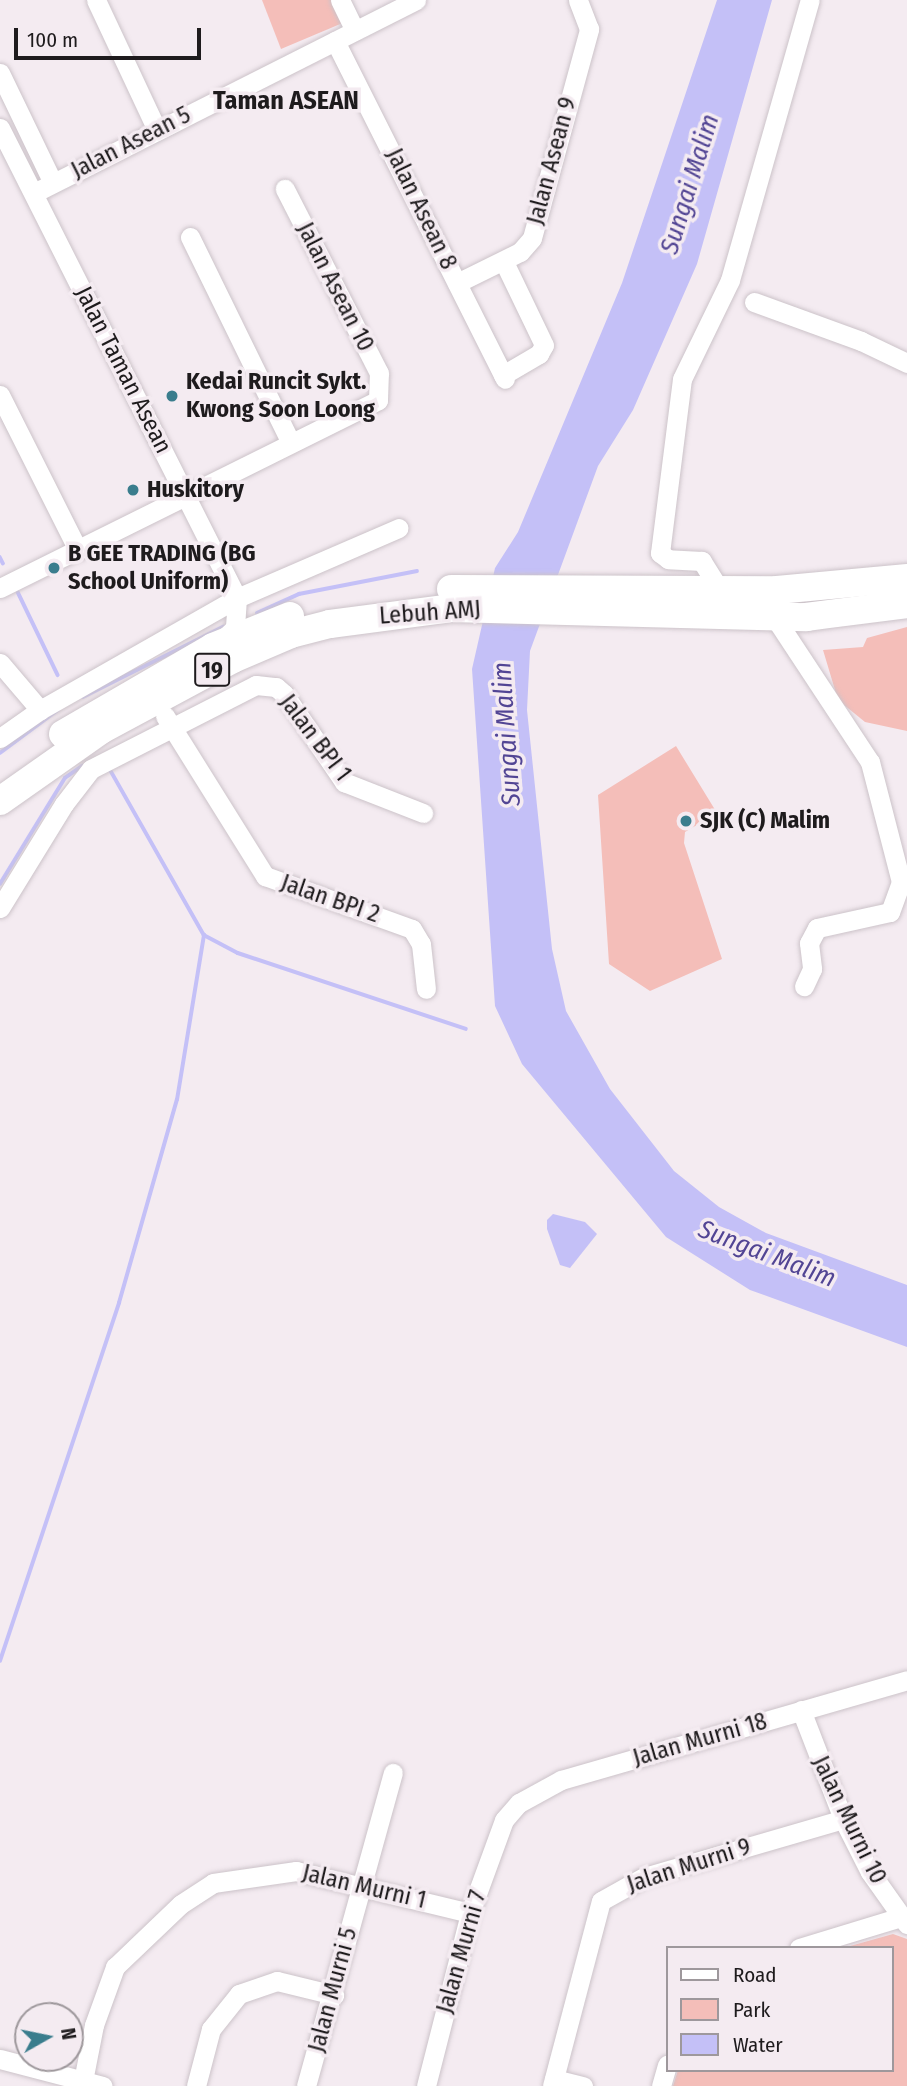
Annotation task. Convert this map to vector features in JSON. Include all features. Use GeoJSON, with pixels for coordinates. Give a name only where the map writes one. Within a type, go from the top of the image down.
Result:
{"type":"FeatureCollection","features":[{"type":"Feature","properties":{"kind":"highway","name":"Lebuh AMJ"},"geometry":{"type":"LineString","coordinates":[[623,599],[718,587],[820,589],[907,578]]}},
{"type":"Feature","properties":{"kind":"highway","name":"Lebuh AMJ"},"geometry":{"type":"LineString","coordinates":[[0,777],[94,712],[213,647],[268,624],[372,599],[623,599],[773,615],[818,616],[907,604]]}},
{"type":"Feature","properties":{"kind":"highway","name":"Lebuh AMJ"},"geometry":{"type":"LineString","coordinates":[[0,800],[101,730],[233,659],[291,634],[450,599]]}},
{"type":"Feature","properties":{"kind":"street"},"geometry":{"type":"LineString","coordinates":[[96,0],[157,130]]}},
{"type":"Feature","properties":{"kind":"street"},"geometry":{"type":"LineString","coordinates":[[340,0],[355,31]]}},
{"type":"Feature","properties":{"kind":"street","name":"Jalan Asean 5"},"geometry":{"type":"LineString","coordinates":[[34,192],[416,0]]}},
{"type":"Feature","properties":{"kind":"street","name":"Jalan Asean 9"},"geometry":{"type":"LineString","coordinates":[[457,283],[504,262],[532,238],[589,29],[578,0]]}},
{"type":"Feature","properties":{"kind":"street"},"geometry":{"type":"LineString","coordinates":[[718,587],[702,561],[668,559],[660,553],[682,379],[730,280],[810,0]]}},
{"type":"Feature","properties":{"kind":"street","name":"Jalan Asean 8"},"geometry":{"type":"LineString","coordinates":[[335,41],[504,377],[539,354],[544,345],[504,262]]}},
{"type":"Feature","properties":{"kind":"street"},"geometry":{"type":"LineString","coordinates":[[0,73],[53,183]]}},
{"type":"Feature","properties":{"kind":"street","name":"Jalan Taman Asean"},"geometry":{"type":"LineString","coordinates":[[0,128],[237,598]]}},
{"type":"Feature","properties":{"kind":"street","name":"Jalan Asean 10"},"geometry":{"type":"LineString","coordinates":[[285,189],[379,373],[381,386],[371,406],[291,443]]}},
{"type":"Feature","properties":{"kind":"street"},"geometry":{"type":"LineString","coordinates":[[0,588],[291,443],[190,237]]}},
{"type":"Feature","properties":{"kind":"street"},"geometry":{"type":"LineString","coordinates":[[754,302],[861,341],[907,363]]}},
{"type":"Feature","properties":{"kind":"street"},"geometry":{"type":"LineString","coordinates":[[0,395],[78,550]]}},
{"type":"Feature","properties":{"kind":"street"},"geometry":{"type":"LineString","coordinates":[[0,738],[40,710],[237,598],[399,528]]}},
{"type":"Feature","properties":{"kind":"street"},"geometry":{"type":"LineString","coordinates":[[237,598],[268,624]]}},
{"type":"Feature","properties":{"kind":"street"},"geometry":{"type":"LineString","coordinates":[[213,647],[235,628],[237,598]]}},
{"type":"Feature","properties":{"kind":"street"},"geometry":{"type":"LineString","coordinates":[[773,615],[870,762],[901,882],[890,912],[817,928],[809,943],[810,977],[804,986]]}},
{"type":"Feature","properties":{"kind":"street"},"geometry":{"type":"LineString","coordinates":[[0,663],[40,710]]}},
{"type":"Feature","properties":{"kind":"street","name":"Jalan BPI 1"},"geometry":{"type":"LineString","coordinates":[[0,908],[77,784],[100,764],[172,725],[256,685],[276,687],[344,782],[423,813]]}},
{"type":"Feature","properties":{"kind":"street","name":"Jalan BPI 2"},"geometry":{"type":"LineString","coordinates":[[154,701],[172,725],[265,876],[412,929],[421,944],[426,989]]}},
{"type":"Feature","properties":{"kind":"street","name":"Jalan Murni 18"},"geometry":{"type":"LineString","coordinates":[[504,1820],[525,1798],[551,1783],[907,1680]]}},
{"type":"Feature","properties":{"kind":"street","name":"Jalan Murni 10"},"geometry":{"type":"LineString","coordinates":[[801,1710],[843,1819],[870,1872],[904,1921]]}},
{"type":"Feature","properties":{"kind":"street","name":"Jalan Murni 5"},"geometry":{"type":"LineString","coordinates":[[306,2086],[334,1995],[393,1773]]}},
{"type":"Feature","properties":{"kind":"street","name":"Jalan Murni 9"},"geometry":{"type":"LineString","coordinates":[[553,2082],[601,1901],[644,1877],[843,1819]]}},
{"type":"Feature","properties":{"kind":"street","name":"Jalan Murni 7"},"geometry":{"type":"LineString","coordinates":[[426,2086],[470,1913],[504,1820]]}},
{"type":"Feature","properties":{"kind":"street","name":"Jalan Murni 1"},"geometry":{"type":"LineString","coordinates":[[83,2081],[94,2025],[115,1967],[197,1892],[235,1877],[275,1871],[362,1883],[470,1913]]}},
{"type":"Feature","properties":{"kind":"street"},"geometry":{"type":"LineString","coordinates":[[807,1946],[904,1921]]}},
{"type":"Feature","properties":{"kind":"street"},"geometry":{"type":"LineString","coordinates":[[196,2086],[211,2029],[239,1994],[277,1981],[334,1995]]}},
{"type":"Feature","properties":{"kind":"street"},"geometry":{"type":"LineString","coordinates":[[0,2059],[103,2086]]}},
{"type":"Feature","properties":{"kind":"street"},"geometry":{"type":"LineString","coordinates":[[553,2082],[583,2086]]}},
{"type":"Feature","properties":{"kind":"green space"},"geometry":{"type":"Polygon","coordinates":[[[262,0],[332,0],[345,22],[281,49],[262,0]]]}},
{"type":"Feature","properties":{"kind":"green space"},"geometry":{"type":"Polygon","coordinates":[[[907,627],[907,731],[865,722],[838,700],[823,650],[863,647],[867,638],[907,627]]]}},
{"type":"Feature","properties":{"kind":"green space"},"geometry":{"type":"Polygon","coordinates":[[[676,746],[717,813],[685,832],[684,843],[722,959],[650,991],[609,964],[598,795],[676,746]]]}},
{"type":"Feature","properties":{"kind":"green space"},"geometry":{"type":"Polygon","coordinates":[[[893,1934],[907,1939],[907,2086],[673,2086],[677,2072],[893,2072],[893,1946],[850,1946],[893,1934]]]}},
{"type":"Feature","properties":{"kind":"water","name":"Sungai Malim"},"geometry":{"type":"Polygon","coordinates":[[[717,0],[772,0],[697,264],[633,410],[598,466],[530,651],[527,710],[552,949],[566,1011],[610,1089],[674,1171],[719,1207],[766,1233],[907,1285],[907,1347],[750,1290],[666,1237],[522,1064],[495,1006],[472,669],[495,568],[518,532],[622,283],[717,0]]]}},
{"type":"Feature","properties":{"kind":"water"},"geometry":{"type":"Polygon","coordinates":[[[553,1214],[585,1222],[597,1234],[570,1268],[560,1265],[547,1229],[547,1220],[553,1214]]]}},
{"type":"Feature","properties":{"kind":"waterway"},"geometry":{"type":"LineString","coordinates":[[0,557],[3,563]]}},
{"type":"Feature","properties":{"kind":"waterway"},"geometry":{"type":"LineString","coordinates":[[257,613],[299,594],[417,571]]}},
{"type":"Feature","properties":{"kind":"waterway"},"geometry":{"type":"LineString","coordinates":[[18,592],[58,675]]}},
{"type":"Feature","properties":{"kind":"waterway"},"geometry":{"type":"LineString","coordinates":[[83,697],[223,627]]}},
{"type":"Feature","properties":{"kind":"waterway"},"geometry":{"type":"LineString","coordinates":[[0,753],[58,710]]}},
{"type":"Feature","properties":{"kind":"waterway"},"geometry":{"type":"LineString","coordinates":[[0,884],[65,778],[82,766]]}},
{"type":"Feature","properties":{"kind":"waterway"},"geometry":{"type":"LineString","coordinates":[[111,771],[204,935],[238,953],[466,1029]]}},
{"type":"Feature","properties":{"kind":"waterway"},"geometry":{"type":"LineString","coordinates":[[0,1661],[119,1303],[177,1100],[204,935]]}},
{"type":"Feature","properties":{"kind":"place","name":"Kedai Runcit Sykt. Kwong Soon Loong"},"geometry":{"type":"Point","coordinates":[172,396]}},
{"type":"Feature","properties":{"kind":"place","name":"Huskitory"},"geometry":{"type":"Point","coordinates":[133,490]}},
{"type":"Feature","properties":{"kind":"place","name":"B GEE TRADING (BG School Uniform)"},"geometry":{"type":"Point","coordinates":[54,568]}},
{"type":"Feature","properties":{"kind":"place","name":"SJK (C) Malim"},"geometry":{"type":"Point","coordinates":[686,821]}},
{"type":"Feature","properties":{"kind":"district","name":"Taman ASEAN"},"geometry":{"type":"Point","coordinates":[286,101]}}]}
